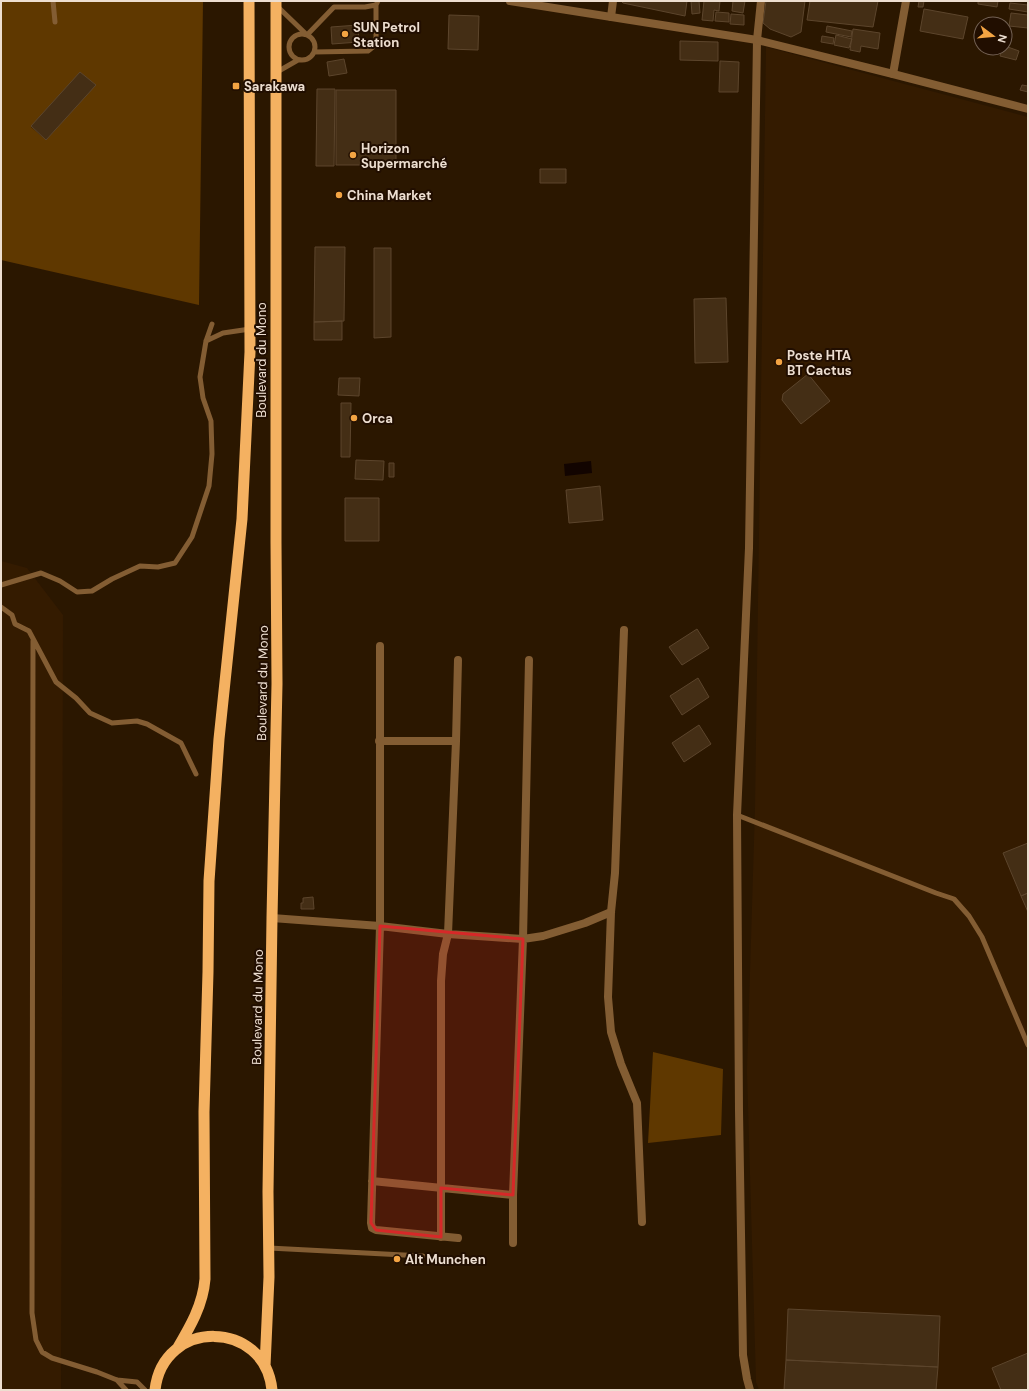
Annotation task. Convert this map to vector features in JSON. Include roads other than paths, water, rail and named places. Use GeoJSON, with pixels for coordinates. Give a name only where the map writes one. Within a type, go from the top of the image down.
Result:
{"type":"FeatureCollection","features":[{"type":"Feature","properties":{"kind":"highway","name":"Boulevard du Mono"},"geometry":{"type":"LineString","coordinates":[[177,1349],[191,1324],[204,1290],[204,1112],[209,881],[219,739],[242,519],[250,352],[249,1]]}},
{"type":"Feature","properties":{"kind":"highway","name":"Boulevard du Mono"},"geometry":{"type":"LineString","coordinates":[[265,1366],[269,1277],[272,918],[277,684],[276,3]]}},
{"type":"Feature","properties":{"kind":"highway"},"geometry":{"type":"LineString","coordinates":[[155,1390],[157,1378],[163,1364],[172,1352],[195,1339],[215,1336],[235,1340],[252,1350],[269,1373],[272,1390]]}},
{"type":"Feature","properties":{"kind":"street"},"geometry":{"type":"LineString","coordinates":[[510,1],[757,40],[1028,109]]}},
{"type":"Feature","properties":{"kind":"street"},"geometry":{"type":"LineString","coordinates":[[611,17],[613,1]]}},
{"type":"Feature","properties":{"kind":"street"},"geometry":{"type":"LineString","coordinates":[[750,1390],[746,1380],[743,1355],[737,815],[749,548],[757,40],[761,1]]}},
{"type":"Feature","properties":{"kind":"street"},"geometry":{"type":"LineString","coordinates":[[893,74],[906,1]]}},
{"type":"Feature","properties":{"kind":"street"},"geometry":{"type":"LineString","coordinates":[[624,630],[615,873],[611,912],[608,997],[612,1032],[621,1064],[637,1103],[642,1222]]}},
{"type":"Feature","properties":{"kind":"street"},"geometry":{"type":"LineString","coordinates":[[380,646],[380,926],[371,1223],[372,1228],[376,1230],[458,1238]]}},
{"type":"Feature","properties":{"kind":"street"},"geometry":{"type":"LineString","coordinates":[[441,1236],[441,981],[443,954],[448,934],[458,660]]}},
{"type":"Feature","properties":{"kind":"street"},"geometry":{"type":"LineString","coordinates":[[513,1243],[513,1195],[523,939],[529,660]]}},
{"type":"Feature","properties":{"kind":"street"},"geometry":{"type":"LineString","coordinates":[[379,741],[456,741]]}},
{"type":"Feature","properties":{"kind":"street"},"geometry":{"type":"LineString","coordinates":[[272,918],[380,926],[448,934],[523,939],[542,936],[585,923],[611,912]]}},
{"type":"Feature","properties":{"kind":"street"},"geometry":{"type":"LineString","coordinates":[[372,1181],[513,1195]]}},
{"type":"Feature","properties":{"kind":"lane"},"geometry":{"type":"LineString","coordinates":[[53,1],[55,22]]}},
{"type":"Feature","properties":{"kind":"lane"},"geometry":{"type":"LineString","coordinates":[[307,35],[334,7],[334,1]]}},
{"type":"Feature","properties":{"kind":"lane"},"geometry":{"type":"LineString","coordinates":[[275,74],[298,60],[308,59],[314,52],[314,42],[276,3]]}},
{"type":"Feature","properties":{"kind":"lane"},"geometry":{"type":"LineString","coordinates":[[314,52],[368,51],[373,47],[376,41],[377,3],[365,7],[334,7]]}},
{"type":"Feature","properties":{"kind":"lane"},"geometry":{"type":"LineString","coordinates":[[298,60],[291,56],[288,47],[289,43],[294,36],[298,34],[307,35]]}},
{"type":"Feature","properties":{"kind":"lane"},"geometry":{"type":"LineString","coordinates":[[1,585],[41,573],[60,581],[77,592],[92,591],[112,579],[140,566],[158,567],[175,563],[192,537],[209,486],[212,454],[211,421],[204,398],[200,377],[206,341],[212,324]]}},
{"type":"Feature","properties":{"kind":"lane"},"geometry":{"type":"LineString","coordinates":[[206,341],[223,334],[250,329]]}},
{"type":"Feature","properties":{"kind":"lane"},"geometry":{"type":"LineString","coordinates":[[1,607],[12,615],[15,624],[29,631],[56,682],[76,698],[90,713],[112,722],[137,721],[147,724],[181,743],[196,774]]}},
{"type":"Feature","properties":{"kind":"lane"},"geometry":{"type":"LineString","coordinates":[[33,641],[32,1313],[36,1340],[42,1352],[52,1358],[117,1380],[137,1382],[145,1390]]}},
{"type":"Feature","properties":{"kind":"lane"},"geometry":{"type":"LineString","coordinates":[[737,815],[954,899],[969,916],[982,938],[1028,1046]]}},
{"type":"Feature","properties":{"kind":"lane"},"geometry":{"type":"LineString","coordinates":[[269,1248],[423,1256]]}},
{"type":"Feature","properties":{"kind":"lane"},"geometry":{"type":"LineString","coordinates":[[117,1380],[126,1390]]}},
{"type":"Feature","properties":{"kind":"place","name":"SUN Petrol Station"},"geometry":{"type":"Point","coordinates":[345,34]}},
{"type":"Feature","properties":{"kind":"place","name":"Sarakawa"},"geometry":{"type":"Point","coordinates":[236,86]}},
{"type":"Feature","properties":{"kind":"place","name":"Horizon Supermarché"},"geometry":{"type":"Point","coordinates":[353,155]}},
{"type":"Feature","properties":{"kind":"place","name":"China Market"},"geometry":{"type":"Point","coordinates":[339,195]}},
{"type":"Feature","properties":{"kind":"place","name":"Poste HTA BT Cactus"},"geometry":{"type":"Point","coordinates":[779,362]}},
{"type":"Feature","properties":{"kind":"place","name":"Orca"},"geometry":{"type":"Point","coordinates":[354,418]}},
{"type":"Feature","properties":{"kind":"place","name":"Alt Munchen"},"geometry":{"type":"Point","coordinates":[397,1259]}}]}
